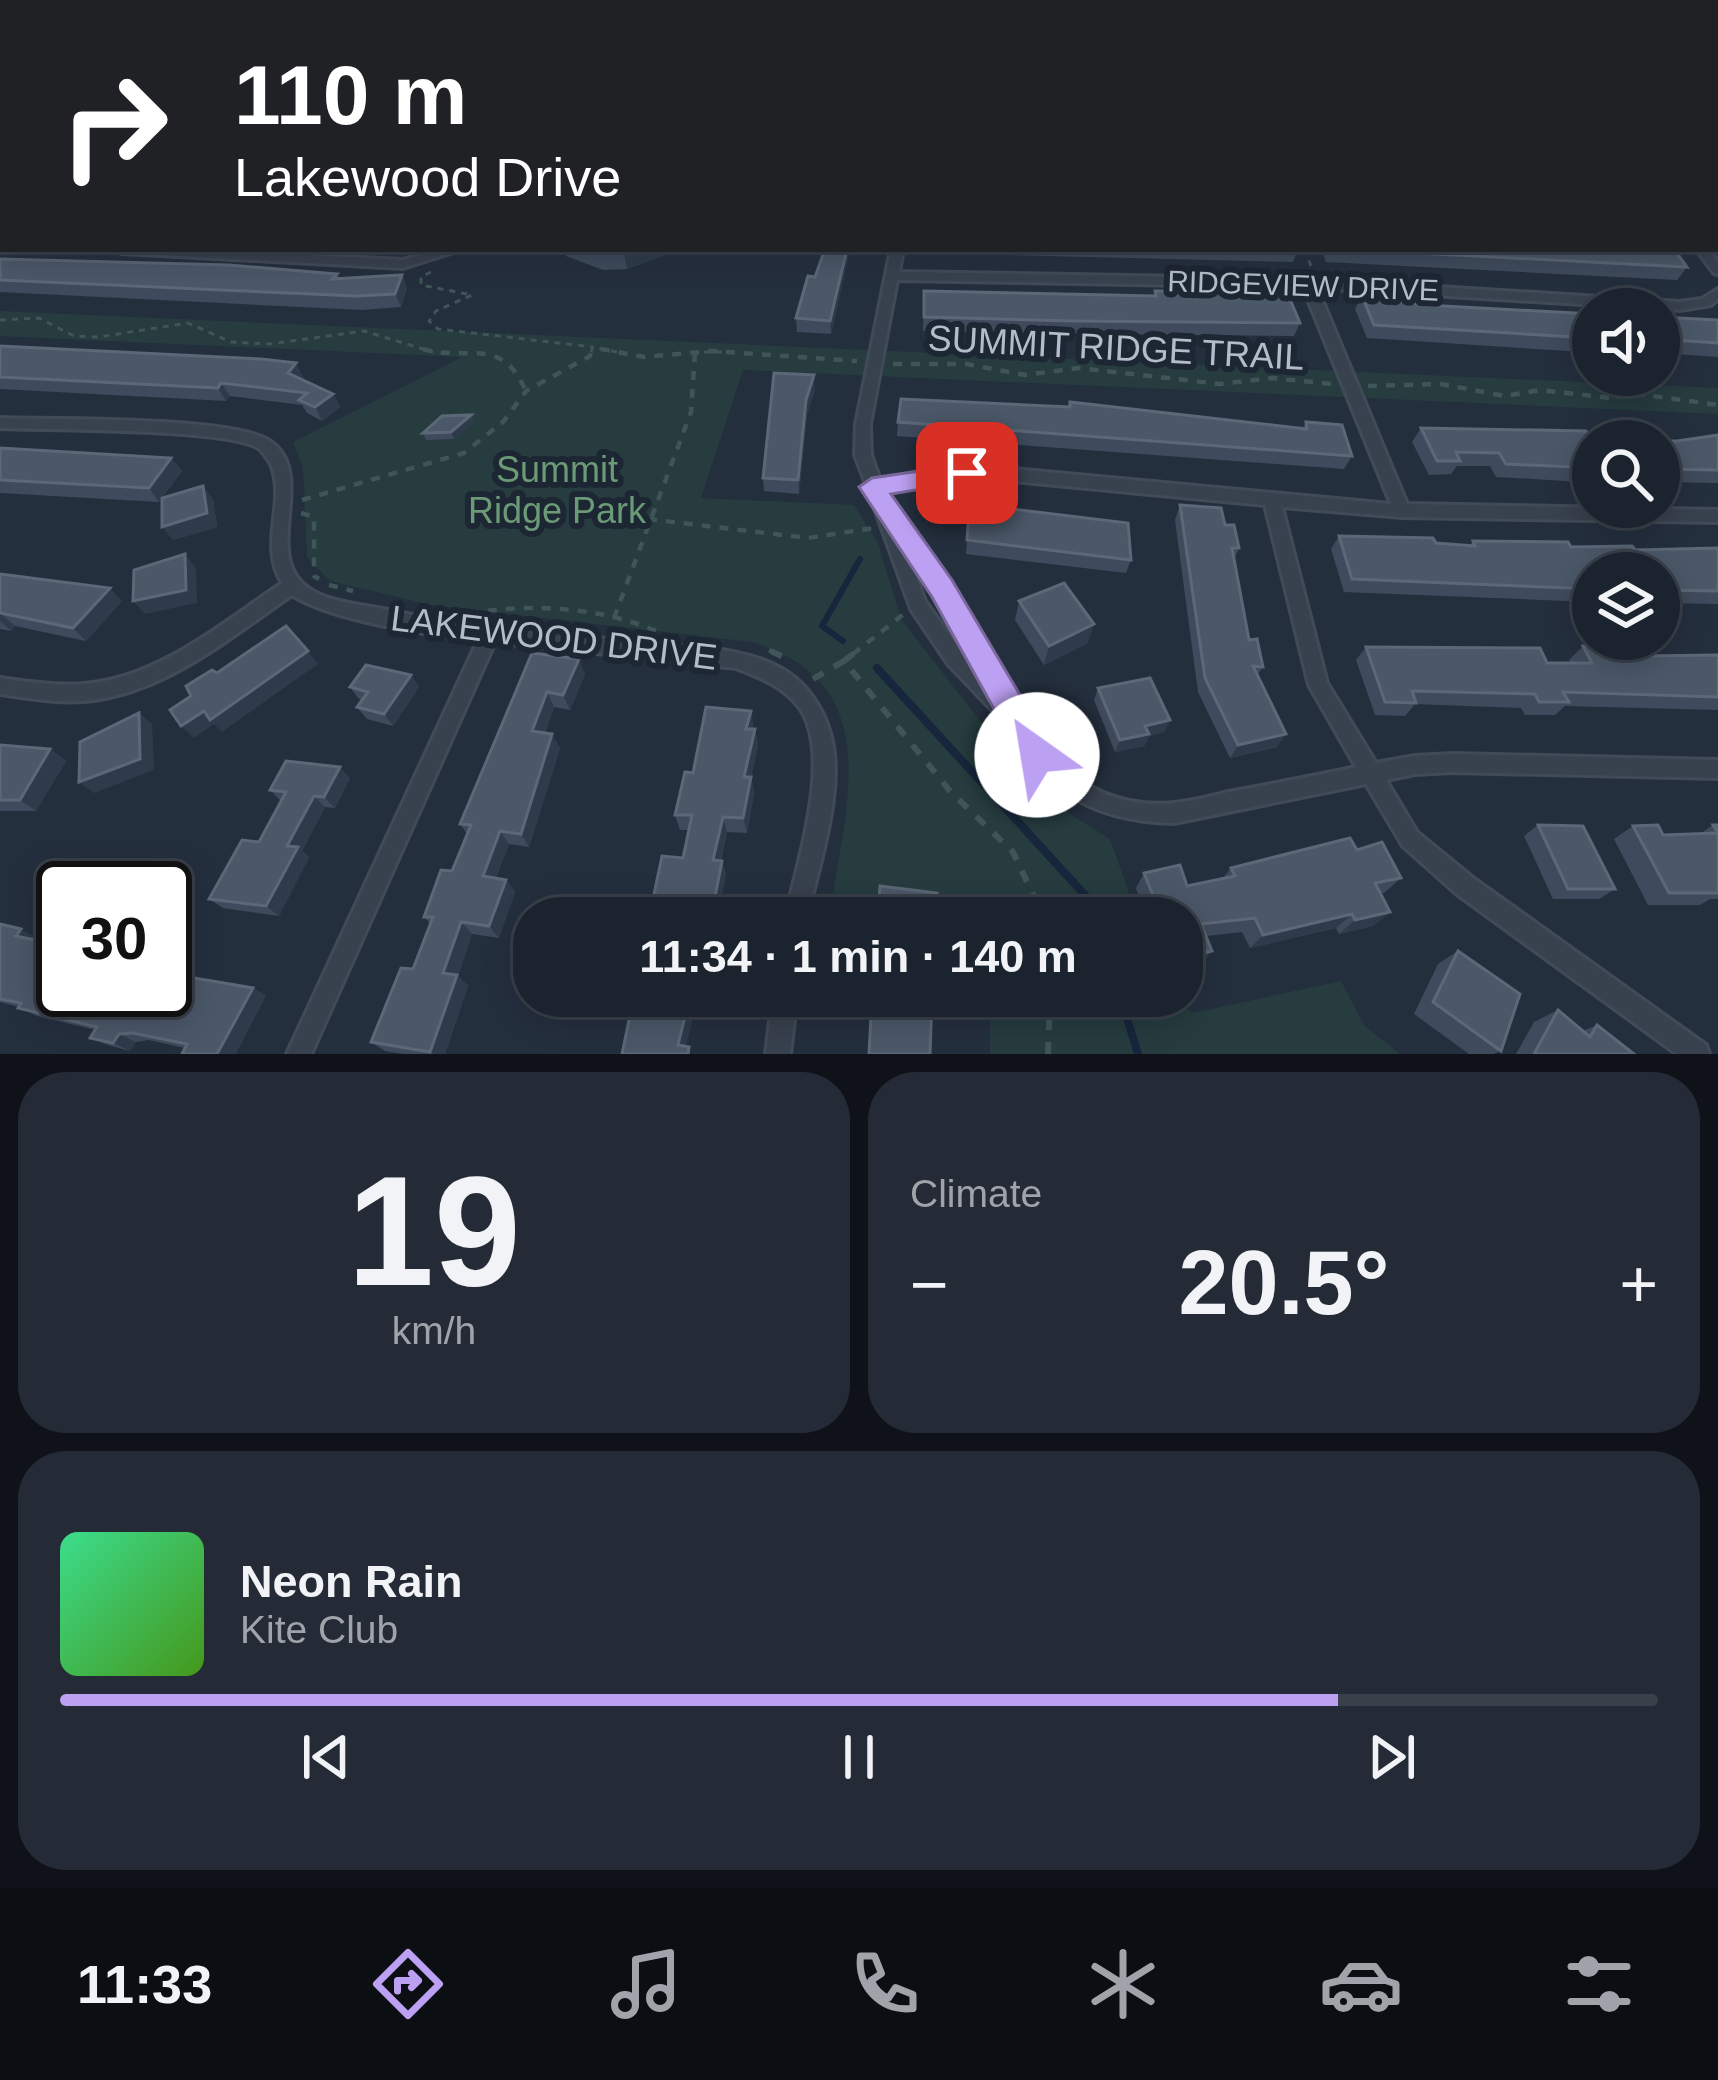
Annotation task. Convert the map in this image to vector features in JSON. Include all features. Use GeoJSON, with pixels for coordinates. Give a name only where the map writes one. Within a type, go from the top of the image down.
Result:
{"type":"FeatureCollection","features":[{"type":"Feature","properties":{"kind":"street"},"geometry":{"type":"LineString","coordinates":[[212,252],[388,263],[437,262],[452,252]]}},
{"type":"Feature","properties":{"kind":"street"},"geometry":{"type":"LineString","coordinates":[[896,252],[862,440],[872,487],[916,604],[955,658],[1010,714]]}},
{"type":"Feature","properties":{"kind":"street","name":"RIDGEVIEW DRIVE"},"geometry":{"type":"LineString","coordinates":[[892,276],[1313,284],[1661,306],[1715,296]]}},
{"type":"Feature","properties":{"kind":"street"},"geometry":{"type":"LineString","coordinates":[[1313,284],[1402,511]]}},
{"type":"Feature","properties":{"kind":"street"},"geometry":{"type":"LineString","coordinates":[[0,424],[223,434],[263,443],[276,459],[280,475],[280,556],[291,586],[165,668],[120,689],[58,698],[0,686]]}},
{"type":"Feature","properties":{"kind":"street"},"geometry":{"type":"LineString","coordinates":[[872,487],[942,473],[993,473],[1402,511],[1718,516]]}},
{"type":"Feature","properties":{"kind":"street"},"geometry":{"type":"LineString","coordinates":[[872,487],[956,612],[1037,755],[1071,788],[1095,800],[1148,813],[1174,813],[1369,774],[1453,763],[1718,769]]}},
{"type":"Feature","properties":{"kind":"street"},"geometry":{"type":"LineString","coordinates":[[1273,501],[1318,686],[1410,839],[1433,862],[1697,1054]]}},
{"type":"Feature","properties":{"kind":"street","name":"LAKEWOOD DRIVE"},"geometry":{"type":"LineString","coordinates":[[291,586],[316,601],[410,624],[736,660],[778,674],[800,691],[822,724],[824,748],[799,897]]}},
{"type":"Feature","properties":{"kind":"street"},"geometry":{"type":"LineString","coordinates":[[298,1054],[490,634]]}},
{"type":"Feature","properties":{"kind":"street"},"geometry":{"type":"LineString","coordinates":[[778,1054],[782,1017]]}},
{"type":"Feature","properties":{"kind":"path"},"geometry":{"type":"LineString","coordinates":[[1306,252],[1313,284]]}},
{"type":"Feature","properties":{"kind":"path","name":"SUMMIT RIDGE TRAIL"},"geometry":{"type":"LineString","coordinates":[[437,262],[421,277],[421,285],[472,295],[436,311],[429,321],[438,328],[593,346],[644,357],[695,353],[966,364],[1025,375],[1078,368],[1220,384],[1273,377],[1352,385],[1441,384],[1505,396],[1558,389],[1611,398],[1638,394],[1718,405]]}},
{"type":"Feature","properties":{"kind":"path"},"geometry":{"type":"LineString","coordinates":[[0,320],[39,318],[74,336],[99,337],[188,323],[231,342],[270,344],[364,331],[434,352],[490,353],[514,365],[526,391]]}},
{"type":"Feature","properties":{"kind":"path"},"geometry":{"type":"LineString","coordinates":[[372,482],[464,453],[504,422],[526,391],[590,356],[593,346]]}},
{"type":"Feature","properties":{"kind":"path"},"geometry":{"type":"LineString","coordinates":[[614,618],[637,568],[638,546],[691,412],[695,353]]}},
{"type":"Feature","properties":{"kind":"path"},"geometry":{"type":"LineString","coordinates":[[648,518],[808,538],[876,527]]}},
{"type":"Feature","properties":{"kind":"path"},"geometry":{"type":"LineString","coordinates":[[844,661],[916,604]]}},
{"type":"Feature","properties":{"kind":"path"},"geometry":{"type":"LineString","coordinates":[[1048,1054],[1049,1017]]}},
{"type":"Feature","properties":{"kind":"green space","name":"Summit Ridge Park"},"geometry":{"type":"Polygon","coordinates":[[[0,311],[1572,381],[1572,396],[1680,396],[1680,386],[1718,388],[1718,414],[743,370],[701,498],[854,505],[878,543],[901,619],[1035,792],[1110,839],[1131,897],[833,897],[845,823],[848,748],[840,715],[823,685],[794,661],[752,642],[431,605],[330,581],[307,557],[303,467],[293,442],[462,357],[0,336],[0,311]]]}},
{"type":"Feature","properties":{"kind":"green space"},"geometry":{"type":"Polygon","coordinates":[[[1341,981],[1364,1025],[1400,1054],[990,1054],[990,1017],[1203,1017],[1203,1011],[1341,981]]]}},
{"type":"Feature","properties":{"kind":"building"},"geometry":{"type":"Polygon","coordinates":[[[824,252],[846,252],[830,321],[796,318],[808,276],[815,277],[824,252]]]}},
{"type":"Feature","properties":{"kind":"building"},"geometry":{"type":"Polygon","coordinates":[[[1396,252],[1676,252],[1687,267],[1396,252]]]}},
{"type":"Feature","properties":{"kind":"building"},"geometry":{"type":"Polygon","coordinates":[[[0,259],[229,265],[337,274],[332,279],[402,275],[395,294],[356,296],[0,280],[0,259]]]}},
{"type":"Feature","properties":{"kind":"building"},"geometry":{"type":"Polygon","coordinates":[[[924,291],[1156,296],[1155,291],[1176,291],[1289,297],[1300,323],[924,317],[924,291]]]}},
{"type":"Feature","properties":{"kind":"building"},"geometry":{"type":"Polygon","coordinates":[[[1362,296],[1425,305],[1572,313],[1572,337],[1374,325],[1362,296]]]}},
{"type":"Feature","properties":{"kind":"building"},"geometry":{"type":"Polygon","coordinates":[[[1680,318],[1718,320],[1718,343],[1680,340],[1680,318]]]}},
{"type":"Feature","properties":{"kind":"building"},"geometry":{"type":"Polygon","coordinates":[[[0,346],[296,363],[288,373],[333,394],[315,407],[299,400],[307,393],[221,383],[218,388],[0,377],[0,346]]]}},
{"type":"Feature","properties":{"kind":"building"},"geometry":{"type":"Polygon","coordinates":[[[774,373],[814,375],[806,400],[798,480],[763,478],[774,373]]]}},
{"type":"Feature","properties":{"kind":"building"},"geometry":{"type":"Polygon","coordinates":[[[901,399],[1070,407],[1070,402],[1307,429],[1306,422],[1342,425],[1352,456],[898,422],[901,399]]]}},
{"type":"Feature","properties":{"kind":"building"},"geometry":{"type":"Polygon","coordinates":[[[471,415],[451,432],[423,433],[442,416],[471,415]]]}},
{"type":"Feature","properties":{"kind":"building"},"geometry":{"type":"Polygon","coordinates":[[[1421,428],[1572,431],[1572,467],[1506,464],[1499,453],[1456,452],[1460,461],[1437,461],[1421,428]]]}},
{"type":"Feature","properties":{"kind":"building"},"geometry":{"type":"Polygon","coordinates":[[[1718,435],[1718,470],[1680,469],[1680,441],[1718,435]]]}},
{"type":"Feature","properties":{"kind":"building"},"geometry":{"type":"Polygon","coordinates":[[[0,448],[171,458],[149,488],[0,480],[0,448]]]}},
{"type":"Feature","properties":{"kind":"building"},"geometry":{"type":"Polygon","coordinates":[[[972,470],[985,470],[986,506],[1128,523],[1131,560],[967,540],[972,470]]]}},
{"type":"Feature","properties":{"kind":"building"},"geometry":{"type":"Polygon","coordinates":[[[203,486],[207,513],[162,527],[162,498],[203,486]]]}},
{"type":"Feature","properties":{"kind":"building"},"geometry":{"type":"Polygon","coordinates":[[[1180,505],[1221,508],[1225,525],[1234,525],[1239,548],[1232,548],[1249,640],[1257,639],[1263,667],[1253,666],[1286,734],[1238,745],[1205,678],[1180,505]]]}},
{"type":"Feature","properties":{"kind":"building"},"geometry":{"type":"Polygon","coordinates":[[[1339,536],[1433,538],[1436,543],[1475,546],[1473,541],[1568,542],[1571,547],[1632,546],[1635,550],[1718,548],[1718,591],[1680,590],[1680,552],[1572,552],[1572,588],[1352,579],[1339,536]]]}},
{"type":"Feature","properties":{"kind":"building"},"geometry":{"type":"Polygon","coordinates":[[[185,554],[186,590],[133,601],[134,570],[185,554]]]}},
{"type":"Feature","properties":{"kind":"building"},"geometry":{"type":"Polygon","coordinates":[[[0,574],[110,588],[73,628],[0,613],[0,574]]]}},
{"type":"Feature","properties":{"kind":"building"},"geometry":{"type":"Polygon","coordinates":[[[1064,583],[1094,624],[1049,646],[1019,601],[1064,583]]]}},
{"type":"Feature","properties":{"kind":"building"},"geometry":{"type":"Polygon","coordinates":[[[286,626],[308,651],[210,720],[204,711],[181,726],[170,710],[191,696],[186,686],[212,670],[217,673],[286,626]]]}},
{"type":"Feature","properties":{"kind":"building"},"geometry":{"type":"Polygon","coordinates":[[[1366,647],[1540,648],[1547,663],[1718,655],[1718,697],[1563,692],[1569,702],[1539,702],[1535,694],[1412,691],[1416,703],[1385,702],[1366,647]]]}},
{"type":"Feature","properties":{"kind":"building"},"geometry":{"type":"Polygon","coordinates":[[[532,653],[579,659],[563,695],[547,692],[532,731],[552,734],[521,834],[500,831],[483,876],[506,880],[489,926],[461,922],[443,973],[457,975],[430,1052],[371,1042],[401,968],[413,969],[433,917],[424,917],[441,870],[452,871],[471,825],[460,824],[532,653]]]}},
{"type":"Feature","properties":{"kind":"building"},"geometry":{"type":"Polygon","coordinates":[[[366,665],[411,675],[384,714],[357,707],[368,692],[350,687],[366,665]]]}},
{"type":"Feature","properties":{"kind":"building"},"geometry":{"type":"Polygon","coordinates":[[[1150,678],[1170,720],[1145,726],[1149,734],[1120,740],[1098,688],[1150,678]]]}},
{"type":"Feature","properties":{"kind":"building"},"geometry":{"type":"Polygon","coordinates":[[[706,707],[751,711],[746,729],[755,729],[744,777],[751,777],[743,818],[723,817],[713,860],[722,861],[715,897],[653,897],[662,856],[683,858],[692,815],[675,815],[685,772],[693,773],[706,707]]]}},
{"type":"Feature","properties":{"kind":"building"},"geometry":{"type":"Polygon","coordinates":[[[139,713],[140,759],[79,782],[80,742],[139,713]]]}},
{"type":"Feature","properties":{"kind":"building"},"geometry":{"type":"Polygon","coordinates":[[[0,745],[50,749],[20,800],[0,800],[0,745]]]}},
{"type":"Feature","properties":{"kind":"building"},"geometry":{"type":"Polygon","coordinates":[[[286,761],[340,767],[324,797],[314,796],[287,846],[298,847],[266,906],[209,899],[242,840],[259,842],[286,792],[270,790],[286,761]]]}},
{"type":"Feature","properties":{"kind":"building"},"geometry":{"type":"Polygon","coordinates":[[[1538,825],[1583,826],[1615,889],[1568,889],[1538,825]]]}},
{"type":"Feature","properties":{"kind":"building"},"geometry":{"type":"Polygon","coordinates":[[[1658,825],[1663,835],[1718,833],[1718,893],[1669,893],[1633,826],[1658,825]]]}},
{"type":"Feature","properties":{"kind":"building"},"geometry":{"type":"Polygon","coordinates":[[[1350,838],[1357,850],[1382,842],[1401,878],[1375,883],[1390,912],[1355,920],[1352,914],[1263,935],[1255,918],[1203,924],[1203,897],[1154,897],[1144,873],[1180,865],[1187,886],[1235,876],[1231,868],[1350,838]]]}},
{"type":"Feature","properties":{"kind":"building"},"geometry":{"type":"Polygon","coordinates":[[[880,886],[937,893],[937,897],[879,897],[880,886]]]}},
{"type":"Feature","properties":{"kind":"building"},"geometry":{"type":"Polygon","coordinates":[[[0,924],[21,929],[16,936],[36,940],[36,1012],[0,999],[0,924]]]}},
{"type":"Feature","properties":{"kind":"building"},"geometry":{"type":"Polygon","coordinates":[[[1203,929],[1212,951],[1203,953],[1203,929]]]}},
{"type":"Feature","properties":{"kind":"building"},"geometry":{"type":"Polygon","coordinates":[[[1458,951],[1520,994],[1501,1051],[1433,1002],[1458,951]]]}},
{"type":"Feature","properties":{"kind":"building"},"geometry":{"type":"Polygon","coordinates":[[[192,978],[253,988],[217,1054],[182,1054],[187,1044],[133,1033],[119,1034],[113,1043],[90,1038],[97,1027],[55,1017],[192,1017],[192,978]]]}},
{"type":"Feature","properties":{"kind":"building"},"geometry":{"type":"Polygon","coordinates":[[[1558,1010],[1590,1037],[1597,1025],[1634,1054],[1534,1054],[1558,1010]]]}},
{"type":"Feature","properties":{"kind":"building"},"geometry":{"type":"Polygon","coordinates":[[[630,1017],[685,1017],[678,1045],[689,1047],[688,1054],[622,1054],[630,1017]]]}},
{"type":"Feature","properties":{"kind":"building"},"geometry":{"type":"Polygon","coordinates":[[[871,1017],[931,1017],[930,1054],[869,1054],[871,1017]]]}},
{"type":"Feature","properties":{"kind":"waterway"},"geometry":{"type":"LineString","coordinates":[[843,641],[822,626],[860,559]]}},
{"type":"Feature","properties":{"kind":"waterway"},"geometry":{"type":"LineString","coordinates":[[877,668],[1087,897]]}},
{"type":"Feature","properties":{"kind":"waterway"},"geometry":{"type":"LineString","coordinates":[[1127,1017],[1138,1054]]}},
{"type":"Feature","properties":{"kind":"route"},"geometry":{"type":"LineString","coordinates":[[967,473],[942,473],[872,487],[942,589],[1037,755]]}}]}
